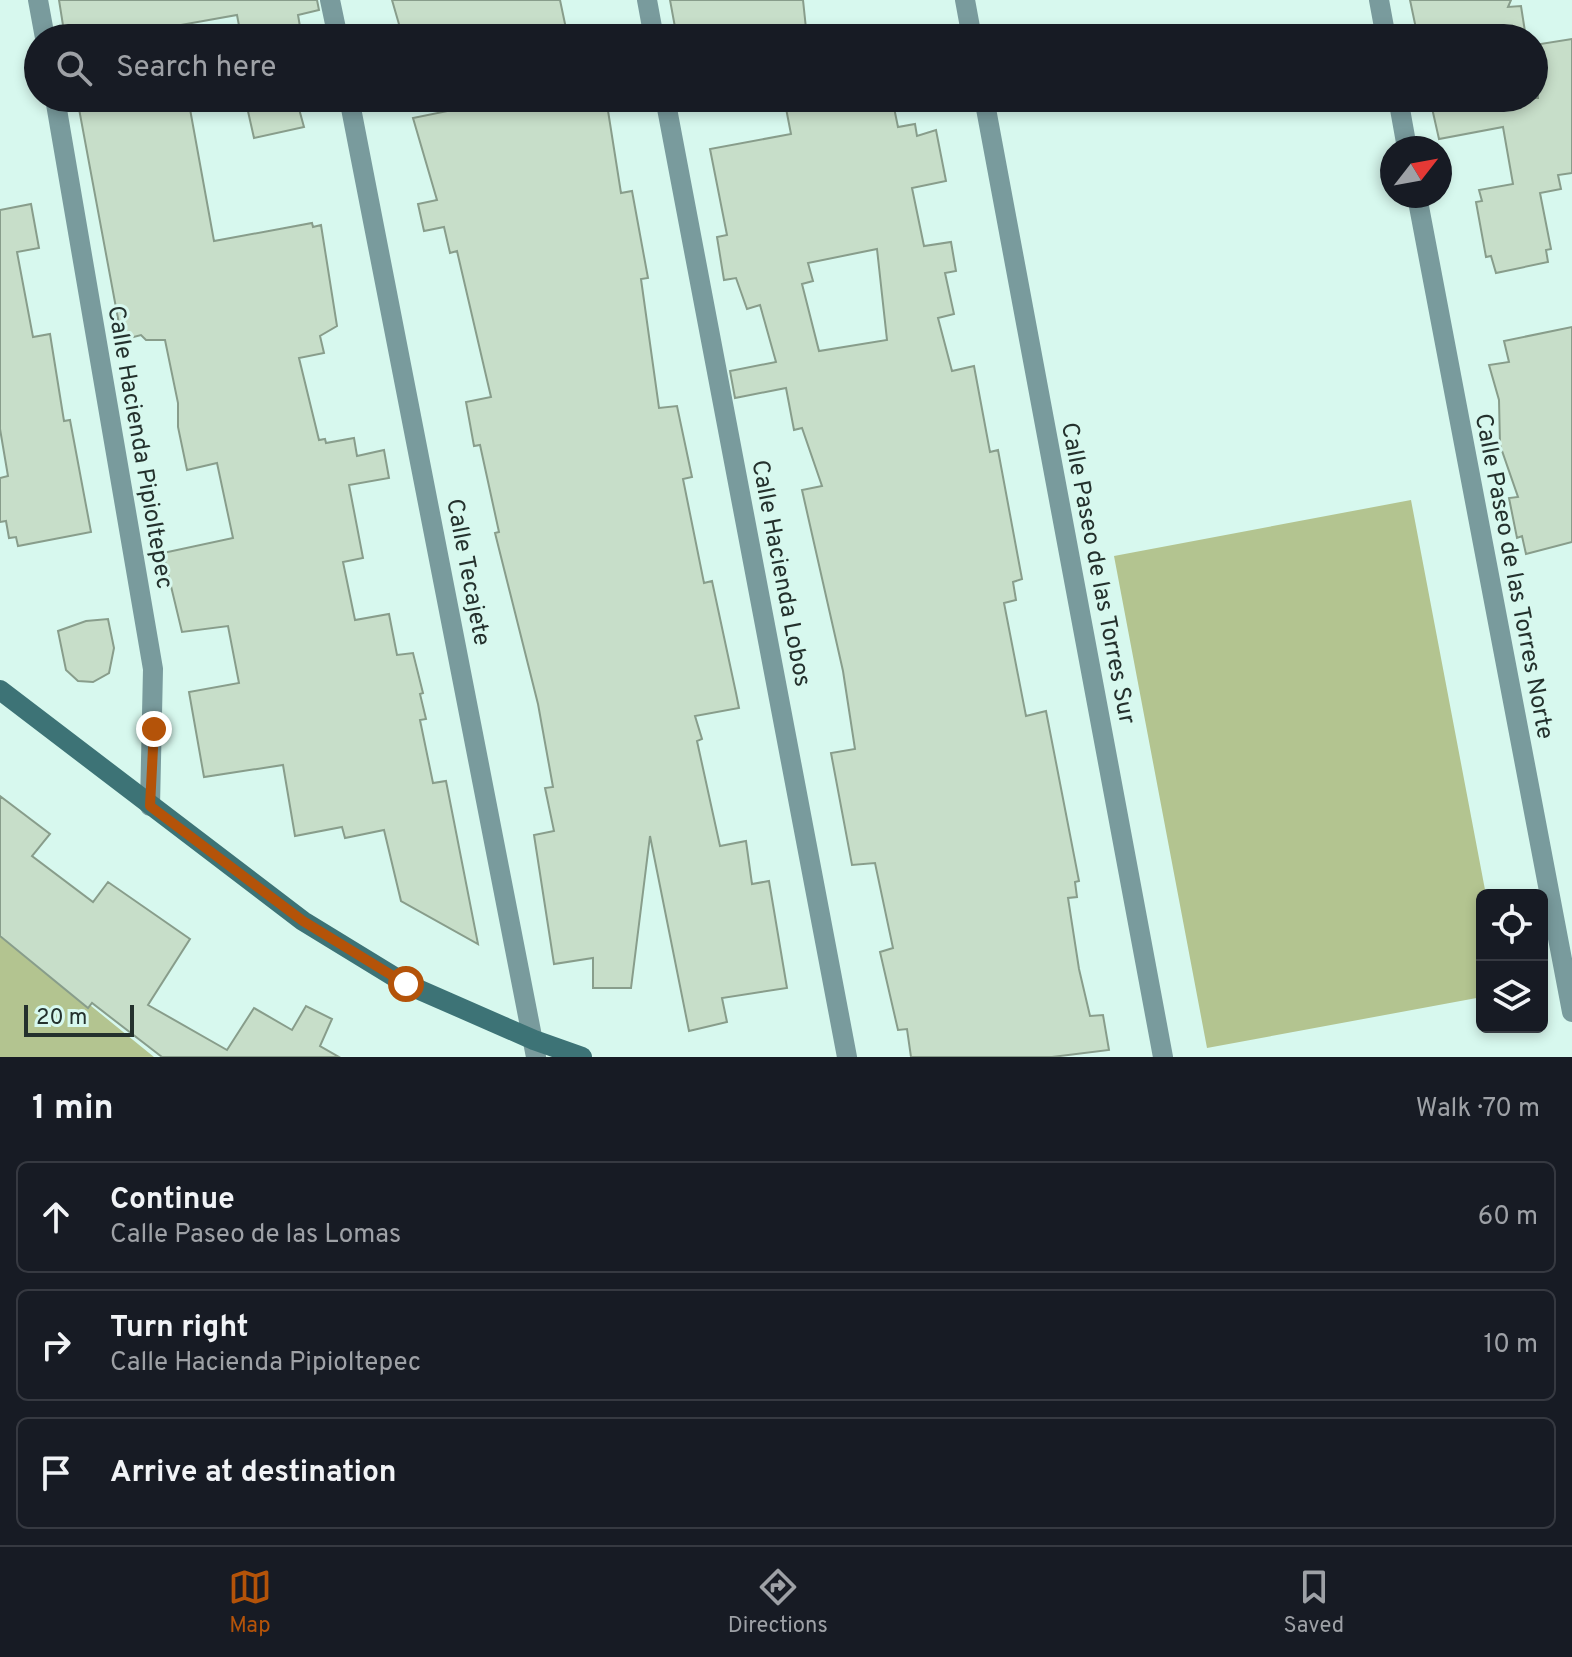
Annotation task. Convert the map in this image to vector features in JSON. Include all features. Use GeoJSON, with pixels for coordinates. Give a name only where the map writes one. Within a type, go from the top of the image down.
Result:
{"type":"FeatureCollection","features":[{"type":"Feature","properties":{"kind":"main road"},"geometry":{"type":"LineString","coordinates":[[0,690],[303,921],[393,976],[535,1049],[582,1057]]}},
{"type":"Feature","properties":{"kind":"street"},"geometry":{"type":"LineString","coordinates":[[38,0],[42,24]]}},
{"type":"Feature","properties":{"kind":"street"},"geometry":{"type":"LineString","coordinates":[[330,0],[335,24]]}},
{"type":"Feature","properties":{"kind":"street"},"geometry":{"type":"LineString","coordinates":[[647,0],[651,24]]}},
{"type":"Feature","properties":{"kind":"street"},"geometry":{"type":"LineString","coordinates":[[965,0],[969,24]]}},
{"type":"Feature","properties":{"kind":"street"},"geometry":{"type":"LineString","coordinates":[[1379,0],[1383,24]]}},
{"type":"Feature","properties":{"kind":"street","name":"Calle Hacienda Pipioltepec"},"geometry":{"type":"LineString","coordinates":[[57,112],[153,669],[150,806]]}},
{"type":"Feature","properties":{"kind":"street","name":"Calle Tecajete"},"geometry":{"type":"LineString","coordinates":[[352,112],[535,1049]]}},
{"type":"Feature","properties":{"kind":"street","name":"Calle Hacienda Lobos"},"geometry":{"type":"LineString","coordinates":[[668,112],[847,1057]]}},
{"type":"Feature","properties":{"kind":"street","name":"Calle Paseo de las Torres Sur"},"geometry":{"type":"LineString","coordinates":[[987,112],[1163,1057]]}},
{"type":"Feature","properties":{"kind":"street"},"geometry":{"type":"LineString","coordinates":[[1401,112],[1405,136]]}},
{"type":"Feature","properties":{"kind":"street","name":"Calle Paseo de las Torres Norte"},"geometry":{"type":"LineString","coordinates":[[1419,208],[1572,1012]]}},
{"type":"Feature","properties":{"kind":"green space"},"geometry":{"type":"Polygon","coordinates":[[[1411,500],[1485,889],[1476,889],[1476,998],[1207,1048],[1114,556],[1411,500]]]}},
{"type":"Feature","properties":{"kind":"green space"},"geometry":{"type":"Polygon","coordinates":[[[0,932],[154,1057],[0,1057],[0,932]]]}},
{"type":"Feature","properties":{"kind":"building"},"geometry":{"type":"Polygon","coordinates":[[[59,0],[317,0],[319,10],[298,15],[300,24],[239,24],[237,15],[186,24],[63,24],[59,0]]]}},
{"type":"Feature","properties":{"kind":"building"},"geometry":{"type":"Polygon","coordinates":[[[392,0],[560,0],[565,24],[399,24],[392,0]]]}},
{"type":"Feature","properties":{"kind":"building"},"geometry":{"type":"Polygon","coordinates":[[[670,0],[803,0],[806,24],[674,24],[670,0]]]}},
{"type":"Feature","properties":{"kind":"building"},"geometry":{"type":"Polygon","coordinates":[[[1410,0],[1511,0],[1508,7],[1521,6],[1524,24],[1415,24],[1410,0]]]}},
{"type":"Feature","properties":{"kind":"building"},"geometry":{"type":"Polygon","coordinates":[[[1572,39],[1572,173],[1558,175],[1561,189],[1540,193],[1551,249],[1546,250],[1548,262],[1496,273],[1491,256],[1486,257],[1476,202],[1482,201],[1479,190],[1513,184],[1503,127],[1452,137],[1438,136],[1433,112],[1548,112],[1548,43],[1572,39]]]}},
{"type":"Feature","properties":{"kind":"building"},"geometry":{"type":"Polygon","coordinates":[[[80,112],[191,112],[214,241],[312,223],[313,227],[321,225],[337,326],[320,336],[324,353],[299,358],[319,440],[325,439],[326,443],[354,438],[357,456],[384,450],[389,478],[349,485],[363,558],[343,562],[355,620],[389,614],[397,655],[413,653],[423,693],[420,694],[426,719],[420,720],[433,783],[446,781],[478,944],[401,901],[384,830],[345,838],[342,827],[295,836],[283,765],[204,777],[189,692],[239,683],[228,626],[182,632],[163,553],[233,538],[217,463],[187,470],[165,340],[146,340],[141,335],[122,340],[80,112]]]}},
{"type":"Feature","properties":{"kind":"building"},"geometry":{"type":"Polygon","coordinates":[[[248,112],[300,112],[304,127],[254,138],[248,112]]]}},
{"type":"Feature","properties":{"kind":"building"},"geometry":{"type":"Polygon","coordinates":[[[442,112],[608,112],[621,193],[632,191],[648,278],[641,279],[659,408],[677,406],[692,477],[683,479],[704,583],[712,581],[739,708],[695,716],[702,739],[697,741],[720,846],[746,841],[752,884],[769,881],[787,988],[722,998],[727,1022],[689,1031],[650,836],[631,988],[593,988],[593,958],[554,964],[534,835],[554,831],[545,788],[553,787],[538,704],[495,533],[499,532],[480,445],[474,446],[466,402],[491,397],[457,251],[450,253],[444,227],[424,231],[418,204],[437,200],[413,118],[442,112]]]}},
{"type":"Feature","properties":{"kind":"building"},"geometry":{"type":"Polygon","coordinates":[[[787,112],[895,112],[898,127],[915,124],[917,136],[936,130],[946,181],[912,188],[924,246],[951,242],[956,271],[945,273],[954,314],[938,318],[952,371],[974,366],[990,452],[998,450],[1022,579],[1013,582],[1016,600],[1004,603],[1026,716],[1046,711],[1079,881],[1075,882],[1077,897],[1068,898],[1079,969],[1090,1016],[1103,1015],[1109,1050],[1052,1057],[911,1057],[907,1029],[898,1030],[880,952],[893,948],[875,863],[852,865],[831,753],[855,749],[843,671],[802,490],[822,486],[802,428],[794,430],[786,388],[735,398],[730,371],[776,362],[760,305],[747,309],[736,278],[724,280],[717,237],[727,235],[710,149],[791,134],[787,112]],[[877,249],[808,263],[813,281],[802,284],[819,351],[887,340],[877,249]]]}},
{"type":"Feature","properties":{"kind":"building"},"geometry":{"type":"Polygon","coordinates":[[[31,204],[39,248],[17,252],[33,337],[50,334],[64,421],[70,420],[91,532],[18,546],[16,537],[9,538],[6,521],[0,522],[0,478],[8,476],[0,429],[0,210],[31,204]]]}},
{"type":"Feature","properties":{"kind":"building"},"geometry":{"type":"Polygon","coordinates":[[[1572,327],[1572,542],[1526,554],[1522,536],[1517,538],[1509,498],[1518,497],[1500,445],[1499,400],[1489,365],[1509,362],[1504,341],[1572,327]]]}},
{"type":"Feature","properties":{"kind":"building"},"geometry":{"type":"Polygon","coordinates":[[[108,619],[114,648],[109,673],[93,682],[78,681],[66,670],[58,631],[86,621],[108,619]]]}},
{"type":"Feature","properties":{"kind":"building"},"geometry":{"type":"Polygon","coordinates":[[[0,796],[50,834],[32,856],[93,902],[108,882],[190,939],[148,1005],[227,1050],[254,1008],[292,1030],[306,1006],[332,1019],[320,1046],[339,1057],[162,1057],[92,1003],[88,1008],[0,936],[0,796]]]}},
{"type":"Feature","properties":{"kind":"route"},"geometry":{"type":"LineString","coordinates":[[154,729],[150,806],[303,921],[406,984]]}}]}
